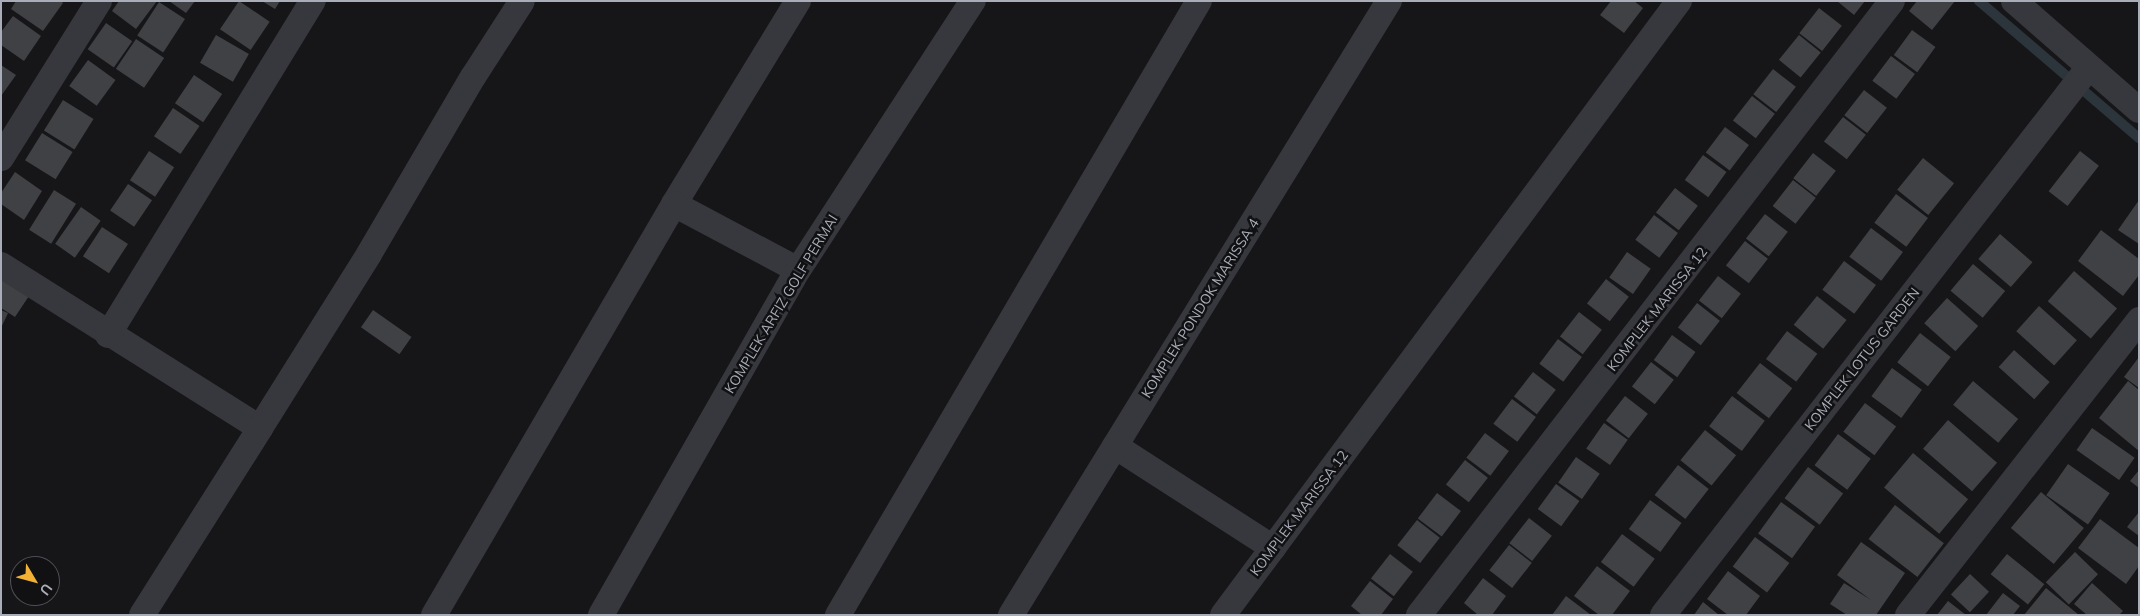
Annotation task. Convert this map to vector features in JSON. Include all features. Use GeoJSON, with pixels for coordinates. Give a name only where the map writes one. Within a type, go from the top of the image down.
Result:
{"type":"FeatureCollection","features":[{"type":"Feature","properties":{"kind":"street"},"geometry":{"type":"LineString","coordinates":[[1,158],[99,1]]}},
{"type":"Feature","properties":{"kind":"street"},"geometry":{"type":"LineString","coordinates":[[108,335],[313,1]]}},
{"type":"Feature","properties":{"kind":"street"},"geometry":{"type":"LineString","coordinates":[[142,615],[369,254],[473,77],[522,1]]}},
{"type":"Feature","properties":{"kind":"street"},"geometry":{"type":"LineString","coordinates":[[434,615],[674,204],[798,1]]}},
{"type":"Feature","properties":{"kind":"street","name":"KOMPLEK ARFIZ GOLF PERMAI"},"geometry":{"type":"LineString","coordinates":[[601,615],[798,270],[973,1]]}},
{"type":"Feature","properties":{"kind":"street"},"geometry":{"type":"LineString","coordinates":[[838,615],[1199,1]]}},
{"type":"Feature","properties":{"kind":"street","name":"KOMPLEK PONDOK MARISSA 4"},"geometry":{"type":"LineString","coordinates":[[1012,615],[1389,1]]}},
{"type":"Feature","properties":{"kind":"street","name":"KOMPLEK MARISSA 12"},"geometry":{"type":"LineString","coordinates":[[1223,615],[1679,1]]}},
{"type":"Feature","properties":{"kind":"street","name":"KOMPLEK MARISSA 12"},"geometry":{"type":"LineString","coordinates":[[1419,615],[1892,1]]}},
{"type":"Feature","properties":{"kind":"street"},"geometry":{"type":"LineString","coordinates":[[2014,1],[2139,110]]}},
{"type":"Feature","properties":{"kind":"street","name":"KOMPLEK LOTUS GARDEN"},"geometry":{"type":"LineString","coordinates":[[1663,615],[2089,67]]}},
{"type":"Feature","properties":{"kind":"street"},"geometry":{"type":"LineString","coordinates":[[674,204],[798,270]]}},
{"type":"Feature","properties":{"kind":"street"},"geometry":{"type":"LineString","coordinates":[[1,264],[108,335],[260,428]]}},
{"type":"Feature","properties":{"kind":"street"},"geometry":{"type":"LineString","coordinates":[[1908,615],[2139,320]]}},
{"type":"Feature","properties":{"kind":"street"},"geometry":{"type":"LineString","coordinates":[[1115,446],[1273,548]]}},
{"type":"Feature","properties":{"kind":"building"},"geometry":{"type":"Polygon","coordinates":[[[16,1],[61,1],[63,3],[43,31],[11,9],[16,1]]]}},
{"type":"Feature","properties":{"kind":"building"},"geometry":{"type":"Polygon","coordinates":[[[119,1],[157,1],[136,29],[112,11],[119,1]]]}},
{"type":"Feature","properties":{"kind":"building"},"geometry":{"type":"Polygon","coordinates":[[[169,1],[195,1],[186,13],[169,1]]]}},
{"type":"Feature","properties":{"kind":"building"},"geometry":{"type":"Polygon","coordinates":[[[239,1],[270,22],[251,50],[220,29],[239,1]]]}},
{"type":"Feature","properties":{"kind":"building"},"geometry":{"type":"Polygon","coordinates":[[[262,1],[280,1],[275,9],[262,1]]]}},
{"type":"Feature","properties":{"kind":"building"},"geometry":{"type":"Polygon","coordinates":[[[1611,1],[1634,1],[1643,8],[1624,33],[1600,15],[1611,1]]]}},
{"type":"Feature","properties":{"kind":"building"},"geometry":{"type":"Polygon","coordinates":[[[1837,1],[1865,1],[1854,15],[1837,1]]]}},
{"type":"Feature","properties":{"kind":"building"},"geometry":{"type":"Polygon","coordinates":[[[1917,1],[1955,1],[1932,30],[1909,11],[1917,1]]]}},
{"type":"Feature","properties":{"kind":"building"},"geometry":{"type":"Polygon","coordinates":[[[159,2],[185,19],[163,52],[137,36],[159,2]]]}},
{"type":"Feature","properties":{"kind":"building"},"geometry":{"type":"Polygon","coordinates":[[[1819,8],[1842,26],[1822,51],[1799,33],[1819,8]]]}},
{"type":"Feature","properties":{"kind":"building"},"geometry":{"type":"Polygon","coordinates":[[[13,16],[41,36],[24,61],[1,45],[1,32],[13,16]]]}},
{"type":"Feature","properties":{"kind":"building"},"geometry":{"type":"Polygon","coordinates":[[[106,23],[132,41],[114,68],[88,49],[106,23]]]}},
{"type":"Feature","properties":{"kind":"building"},"geometry":{"type":"Polygon","coordinates":[[[1912,30],[1935,47],[1917,72],[1894,55],[1912,30]]]}},
{"type":"Feature","properties":{"kind":"building"},"geometry":{"type":"Polygon","coordinates":[[[216,35],[249,54],[233,82],[200,63],[216,35]]]}},
{"type":"Feature","properties":{"kind":"building"},"geometry":{"type":"Polygon","coordinates":[[[1799,35],[1821,53],[1801,77],[1779,60],[1799,35]]]}},
{"type":"Feature","properties":{"kind":"building"},"geometry":{"type":"Polygon","coordinates":[[[136,39],[164,58],[144,88],[116,69],[136,39]]]}},
{"type":"Feature","properties":{"kind":"building"},"geometry":{"type":"Polygon","coordinates":[[[1891,56],[1915,74],[1896,99],[1872,81],[1891,56]]]}},
{"type":"Feature","properties":{"kind":"building"},"geometry":{"type":"Polygon","coordinates":[[[88,60],[116,80],[97,106],[69,86],[88,60]]]}},
{"type":"Feature","properties":{"kind":"building"},"geometry":{"type":"Polygon","coordinates":[[[1,65],[16,75],[1,96],[1,65]]]}},
{"type":"Feature","properties":{"kind":"building"},"geometry":{"type":"Polygon","coordinates":[[[1773,69],[1796,87],[1776,112],[1753,94],[1773,69]]]}},
{"type":"Feature","properties":{"kind":"building"},"geometry":{"type":"Polygon","coordinates":[[[194,75],[222,94],[203,122],[175,103],[194,75]]]}},
{"type":"Feature","properties":{"kind":"building"},"geometry":{"type":"Polygon","coordinates":[[[1864,90],[1887,108],[1867,133],[1844,115],[1864,90]]]}},
{"type":"Feature","properties":{"kind":"building"},"geometry":{"type":"Polygon","coordinates":[[[1752,96],[1775,114],[1756,138],[1733,120],[1752,96]]]}},
{"type":"Feature","properties":{"kind":"building"},"geometry":{"type":"Polygon","coordinates":[[[63,100],[94,119],[74,150],[44,131],[63,100]]]}},
{"type":"Feature","properties":{"kind":"building"},"geometry":{"type":"Polygon","coordinates":[[[173,108],[200,126],[181,154],[154,136],[173,108]]]}},
{"type":"Feature","properties":{"kind":"building"},"geometry":{"type":"Polygon","coordinates":[[[1843,117],[1866,135],[1847,159],[1824,141],[1843,117]]]}},
{"type":"Feature","properties":{"kind":"building"},"geometry":{"type":"Polygon","coordinates":[[[1725,127],[1749,145],[1730,171],[1706,153],[1725,127]]]}},
{"type":"Feature","properties":{"kind":"building"},"geometry":{"type":"Polygon","coordinates":[[[42,133],[73,152],[56,179],[25,160],[42,133]]]}},
{"type":"Feature","properties":{"kind":"building"},"geometry":{"type":"Polygon","coordinates":[[[149,151],[174,167],[155,197],[130,180],[149,151]]]}},
{"type":"Feature","properties":{"kind":"building"},"geometry":{"type":"Polygon","coordinates":[[[2080,151],[2099,166],[2068,206],[2049,191],[2080,151]]]}},
{"type":"Feature","properties":{"kind":"building"},"geometry":{"type":"Polygon","coordinates":[[[1813,153],[1836,171],[1816,196],[1793,178],[1813,153]]]}},
{"type":"Feature","properties":{"kind":"building"},"geometry":{"type":"Polygon","coordinates":[[[1703,155],[1726,172],[1708,197],[1685,180],[1703,155]]]}},
{"type":"Feature","properties":{"kind":"building"},"geometry":{"type":"Polygon","coordinates":[[[1923,158],[1954,183],[1928,215],[1897,190],[1923,158]]]}},
{"type":"Feature","properties":{"kind":"building"},"geometry":{"type":"Polygon","coordinates":[[[15,172],[42,191],[24,220],[1,204],[1,193],[15,172]]]}},
{"type":"Feature","properties":{"kind":"building"},"geometry":{"type":"Polygon","coordinates":[[[1793,180],[1816,198],[1796,224],[1773,206],[1793,180]]]}},
{"type":"Feature","properties":{"kind":"building"},"geometry":{"type":"Polygon","coordinates":[[[128,184],[152,200],[134,227],[110,211],[128,184]]]}},
{"type":"Feature","properties":{"kind":"building"},"geometry":{"type":"Polygon","coordinates":[[[1675,188],[1698,206],[1679,230],[1656,212],[1675,188]]]}},
{"type":"Feature","properties":{"kind":"building"},"geometry":{"type":"Polygon","coordinates":[[[54,190],[76,204],[51,244],[29,230],[54,190]]]}},
{"type":"Feature","properties":{"kind":"building"},"geometry":{"type":"Polygon","coordinates":[[[1896,194],[1928,218],[1906,247],[1874,223],[1896,194]]]}},
{"type":"Feature","properties":{"kind":"building"},"geometry":{"type":"Polygon","coordinates":[[[2139,200],[2139,244],[2118,230],[2139,200]]]}},
{"type":"Feature","properties":{"kind":"building"},"geometry":{"type":"Polygon","coordinates":[[[81,207],[101,221],[75,258],[55,244],[81,207]]]}},
{"type":"Feature","properties":{"kind":"building"},"geometry":{"type":"Polygon","coordinates":[[[1765,214],[1788,232],[1769,256],[1746,238],[1765,214]]]}},
{"type":"Feature","properties":{"kind":"building"},"geometry":{"type":"Polygon","coordinates":[[[1654,215],[1678,233],[1659,258],[1635,240],[1654,215]]]}},
{"type":"Feature","properties":{"kind":"building"},"geometry":{"type":"Polygon","coordinates":[[[102,227],[128,244],[109,273],[83,256],[102,227]]]}},
{"type":"Feature","properties":{"kind":"building"},"geometry":{"type":"Polygon","coordinates":[[[1871,228],[1903,252],[1881,281],[1849,257],[1871,228]]]}},
{"type":"Feature","properties":{"kind":"building"},"geometry":{"type":"Polygon","coordinates":[[[2101,230],[2139,259],[2139,275],[2123,296],[2078,261],[2101,230]]]}},
{"type":"Feature","properties":{"kind":"building"},"geometry":{"type":"Polygon","coordinates":[[[2000,234],[2032,262],[2011,287],[1978,259],[2000,234]]]}},
{"type":"Feature","properties":{"kind":"building"},"geometry":{"type":"Polygon","coordinates":[[[1745,241],[1768,259],[1749,283],[1726,265],[1745,241]]]}},
{"type":"Feature","properties":{"kind":"building"},"geometry":{"type":"Polygon","coordinates":[[[1627,252],[1651,269],[1633,294],[1609,277],[1627,252]]]}},
{"type":"Feature","properties":{"kind":"building"},"geometry":{"type":"Polygon","coordinates":[[[1844,261],[1876,285],[1854,314],[1822,290],[1844,261]]]}},
{"type":"Feature","properties":{"kind":"building"},"geometry":{"type":"Polygon","coordinates":[[[1973,264],[2005,291],[1983,318],[1951,291],[1973,264]]]}},
{"type":"Feature","properties":{"kind":"building"},"geometry":{"type":"Polygon","coordinates":[[[2074,271],[2117,308],[2091,339],[2048,301],[2074,271]]]}},
{"type":"Feature","properties":{"kind":"building"},"geometry":{"type":"Polygon","coordinates":[[[1718,276],[1741,294],[1722,318],[1699,300],[1718,276]]]}},
{"type":"Feature","properties":{"kind":"building"},"geometry":{"type":"Polygon","coordinates":[[[1,277],[33,290],[15,317],[1,308],[1,277]]]}},
{"type":"Feature","properties":{"kind":"building"},"geometry":{"type":"Polygon","coordinates":[[[1606,279],[1629,297],[1610,321],[1587,303],[1606,279]]]}},
{"type":"Feature","properties":{"kind":"building"},"geometry":{"type":"Polygon","coordinates":[[[1817,296],[1847,320],[1823,349],[1794,325],[1817,296]]]}},
{"type":"Feature","properties":{"kind":"building"},"geometry":{"type":"Polygon","coordinates":[[[1947,298],[1978,326],[1955,351],[1924,323],[1947,298]]]}},
{"type":"Feature","properties":{"kind":"building"},"geometry":{"type":"Polygon","coordinates":[[[1697,303],[1720,321],[1701,345],[1678,327],[1697,303]]]}},
{"type":"Feature","properties":{"kind":"building"},"geometry":{"type":"Polygon","coordinates":[[[2039,306],[2077,340],[2054,365],[2016,331],[2039,306]]]}},
{"type":"Feature","properties":{"kind":"building"},"geometry":{"type":"Polygon","coordinates":[[[1,310],[8,313],[1,328],[1,310]]]}},
{"type":"Feature","properties":{"kind":"building"},"geometry":{"type":"Polygon","coordinates":[[[373,310],[412,337],[399,354],[361,327],[373,310]]]}},
{"type":"Feature","properties":{"kind":"building"},"geometry":{"type":"Polygon","coordinates":[[[1579,312],[1602,330],[1583,354],[1560,336],[1579,312]]]}},
{"type":"Feature","properties":{"kind":"building"},"geometry":{"type":"Polygon","coordinates":[[[1787,331],[1817,354],[1796,382],[1766,359],[1787,331]]]}},
{"type":"Feature","properties":{"kind":"building"},"geometry":{"type":"Polygon","coordinates":[[[1920,333],[1951,357],[1928,386],[1897,362],[1920,333]]]}},
{"type":"Feature","properties":{"kind":"building"},"geometry":{"type":"Polygon","coordinates":[[[1672,335],[1695,352],[1677,377],[1654,360],[1672,335]]]}},
{"type":"Feature","properties":{"kind":"building"},"geometry":{"type":"Polygon","coordinates":[[[1558,339],[1582,357],[1563,382],[1539,364],[1558,339]]]}},
{"type":"Feature","properties":{"kind":"building"},"geometry":{"type":"Polygon","coordinates":[[[2014,350],[2050,382],[2034,399],[1999,367],[2014,350]]]}},
{"type":"Feature","properties":{"kind":"building"},"geometry":{"type":"Polygon","coordinates":[[[2139,357],[2139,388],[2124,377],[2139,357]]]}},
{"type":"Feature","properties":{"kind":"building"},"geometry":{"type":"Polygon","coordinates":[[[1651,362],[1674,380],[1655,404],[1632,386],[1651,362]]]}},
{"type":"Feature","properties":{"kind":"building"},"geometry":{"type":"Polygon","coordinates":[[[1760,363],[1792,388],[1769,418],[1737,393],[1760,363]]]}},
{"type":"Feature","properties":{"kind":"building"},"geometry":{"type":"Polygon","coordinates":[[[1892,368],[1922,390],[1901,418],[1871,396],[1892,368]]]}},
{"type":"Feature","properties":{"kind":"building"},"geometry":{"type":"Polygon","coordinates":[[[1533,372],[1556,390],[1537,414],[1514,396],[1533,372]]]}},
{"type":"Feature","properties":{"kind":"building"},"geometry":{"type":"Polygon","coordinates":[[[1973,381],[2018,419],[1998,443],[1953,405],[1973,381]]]}},
{"type":"Feature","properties":{"kind":"building"},"geometry":{"type":"Polygon","coordinates":[[[2128,381],[2139,390],[2139,451],[2099,418],[2128,381]]]}},
{"type":"Feature","properties":{"kind":"building"},"geometry":{"type":"Polygon","coordinates":[[[1625,396],[1648,414],[1629,438],[1606,420],[1625,396]]]}},
{"type":"Feature","properties":{"kind":"building"},"geometry":{"type":"Polygon","coordinates":[[[1732,396],[1765,421],[1742,451],[1709,426],[1732,396]]]}},
{"type":"Feature","properties":{"kind":"building"},"geometry":{"type":"Polygon","coordinates":[[[1512,399],[1536,417],[1517,442],[1493,424],[1512,399]]]}},
{"type":"Feature","properties":{"kind":"building"},"geometry":{"type":"Polygon","coordinates":[[[1865,403],[1896,426],[1874,455],[1843,432],[1865,403]]]}},
{"type":"Feature","properties":{"kind":"building"},"geometry":{"type":"Polygon","coordinates":[[[1948,420],[1997,463],[1972,491],[1923,449],[1948,420]]]}},
{"type":"Feature","properties":{"kind":"building"},"geometry":{"type":"Polygon","coordinates":[[[1604,423],[1628,440],[1610,465],[1586,448],[1604,423]]]}},
{"type":"Feature","properties":{"kind":"building"},"geometry":{"type":"Polygon","coordinates":[[[2092,428],[2135,458],[2119,480],[2077,450],[2092,428]]]}},
{"type":"Feature","properties":{"kind":"building"},"geometry":{"type":"Polygon","coordinates":[[[1705,430],[1736,455],[1712,485],[1680,460],[1705,430]]]}},
{"type":"Feature","properties":{"kind":"building"},"geometry":{"type":"Polygon","coordinates":[[[1485,433],[1509,451],[1490,476],[1466,458],[1485,433]]]}},
{"type":"Feature","properties":{"kind":"building"},"geometry":{"type":"Polygon","coordinates":[[[1838,434],[1871,459],[1847,490],[1815,465],[1838,434]]]}},
{"type":"Feature","properties":{"kind":"building"},"geometry":{"type":"Polygon","coordinates":[[[1913,453],[1968,499],[1939,534],[1884,487],[1913,453]]]}},
{"type":"Feature","properties":{"kind":"building"},"geometry":{"type":"Polygon","coordinates":[[[1576,457],[1600,474],[1582,499],[1558,482],[1576,457]]]}},
{"type":"Feature","properties":{"kind":"building"},"geometry":{"type":"Polygon","coordinates":[[[1465,460],[1488,478],[1469,502],[1446,484],[1465,460]]]}},
{"type":"Feature","properties":{"kind":"building"},"geometry":{"type":"Polygon","coordinates":[[[2068,464],[2110,493],[2088,524],[2046,495],[2068,464]]]}},
{"type":"Feature","properties":{"kind":"building"},"geometry":{"type":"Polygon","coordinates":[[[1678,465],[1709,489],[1685,519],[1655,495],[1678,465]]]}},
{"type":"Feature","properties":{"kind":"building"},"geometry":{"type":"Polygon","coordinates":[[[1808,467],[1843,493],[1820,525],[1785,498],[1808,467]]]}},
{"type":"Feature","properties":{"kind":"building"},"geometry":{"type":"Polygon","coordinates":[[[2139,470],[2139,488],[2130,481],[2139,470]]]}},
{"type":"Feature","properties":{"kind":"building"},"geometry":{"type":"Polygon","coordinates":[[[1556,484],[1579,501],[1561,526],[1538,509],[1556,484]]]}},
{"type":"Feature","properties":{"kind":"building"},"geometry":{"type":"Polygon","coordinates":[[[2041,492],[2084,528],[2054,564],[2011,528],[2041,492]]]}},
{"type":"Feature","properties":{"kind":"building"},"geometry":{"type":"Polygon","coordinates":[[[1437,493],[1461,511],[1442,537],[1418,519],[1437,493]]]}},
{"type":"Feature","properties":{"kind":"building"},"geometry":{"type":"Polygon","coordinates":[[[1650,500],[1682,523],[1660,552],[1629,529],[1650,500]]]}},
{"type":"Feature","properties":{"kind":"building"},"geometry":{"type":"Polygon","coordinates":[[[1781,502],[1815,527],[1792,558],[1758,534],[1781,502]]]}},
{"type":"Feature","properties":{"kind":"building"},"geometry":{"type":"Polygon","coordinates":[[[1895,505],[1944,543],[1917,577],[1869,539],[1895,505]]]}},
{"type":"Feature","properties":{"kind":"building"},"geometry":{"type":"Polygon","coordinates":[[[2139,512],[2139,536],[2127,527],[2139,512]]]}},
{"type":"Feature","properties":{"kind":"building"},"geometry":{"type":"Polygon","coordinates":[[[1529,518],[1552,536],[1532,561],[1509,543],[1529,518]]]}},
{"type":"Feature","properties":{"kind":"building"},"geometry":{"type":"Polygon","coordinates":[[[2100,519],[2139,548],[2139,566],[2126,584],[2078,548],[2100,519]]]}},
{"type":"Feature","properties":{"kind":"building"},"geometry":{"type":"Polygon","coordinates":[[[1417,520],[1440,538],[1420,563],[1397,545],[1417,520]]]}},
{"type":"Feature","properties":{"kind":"building"},"geometry":{"type":"Polygon","coordinates":[[[1622,534],[1655,559],[1634,587],[1601,562],[1622,534]]]}},
{"type":"Feature","properties":{"kind":"building"},"geometry":{"type":"Polygon","coordinates":[[[1755,537],[1789,563],[1767,592],[1733,567],[1755,537]]]}},
{"type":"Feature","properties":{"kind":"building"},"geometry":{"type":"Polygon","coordinates":[[[1861,542],[1905,573],[1876,615],[1847,615],[1830,604],[1844,583],[1871,600],[1837,575],[1861,542]]]}},
{"type":"Feature","properties":{"kind":"building"},"geometry":{"type":"Polygon","coordinates":[[[1509,545],[1532,563],[1512,588],[1489,570],[1509,545]]]}},
{"type":"Feature","properties":{"kind":"building"},"geometry":{"type":"Polygon","coordinates":[[[2075,552],[2098,574],[2069,604],[2046,582],[2075,552]]]}},
{"type":"Feature","properties":{"kind":"building"},"geometry":{"type":"Polygon","coordinates":[[[1390,554],[1413,572],[1394,596],[1371,578],[1390,554]]]}},
{"type":"Feature","properties":{"kind":"building"},"geometry":{"type":"Polygon","coordinates":[[[2007,554],[2044,584],[2028,604],[1991,574],[2007,554]]]}},
{"type":"Feature","properties":{"kind":"building"},"geometry":{"type":"Polygon","coordinates":[[[1597,566],[1630,591],[1612,615],[1599,615],[1574,596],[1597,566]]]}},
{"type":"Feature","properties":{"kind":"building"},"geometry":{"type":"Polygon","coordinates":[[[1728,571],[1760,596],[1746,615],[1728,615],[1707,599],[1728,571]]]}},
{"type":"Feature","properties":{"kind":"building"},"geometry":{"type":"Polygon","coordinates":[[[1970,574],[1989,592],[1970,612],[1951,594],[1970,574]]]}},
{"type":"Feature","properties":{"kind":"building"},"geometry":{"type":"Polygon","coordinates":[[[1483,578],[1506,596],[1492,615],[1478,615],[1464,603],[1483,578]]]}},
{"type":"Feature","properties":{"kind":"building"},"geometry":{"type":"Polygon","coordinates":[[[1370,581],[1393,599],[1381,615],[1362,615],[1351,606],[1370,581]]]}},
{"type":"Feature","properties":{"kind":"building"},"geometry":{"type":"Polygon","coordinates":[[[2092,583],[2123,611],[2119,615],[2087,615],[2074,604],[2092,583]]]}},
{"type":"Feature","properties":{"kind":"building"},"geometry":{"type":"Polygon","coordinates":[[[2046,588],[2079,615],[2024,615],[2046,588]]]}},
{"type":"Feature","properties":{"kind":"building"},"geometry":{"type":"Polygon","coordinates":[[[2003,593],[2020,606],[2013,615],[1986,615],[2003,593]]]}},
{"type":"Feature","properties":{"kind":"building"},"geometry":{"type":"Polygon","coordinates":[[[1566,596],[1591,615],[1552,615],[1566,596]]]}},
{"type":"Feature","properties":{"kind":"building"},"geometry":{"type":"Polygon","coordinates":[[[1948,601],[1966,615],[1937,615],[1948,601]]]}},
{"type":"Feature","properties":{"kind":"building"},"geometry":{"type":"Polygon","coordinates":[[[1703,602],[1719,615],[1694,615],[1703,602]]]}},
{"type":"Feature","properties":{"kind":"waterway"},"geometry":{"type":"LineString","coordinates":[[1979,1],[2139,138]]}}]}
